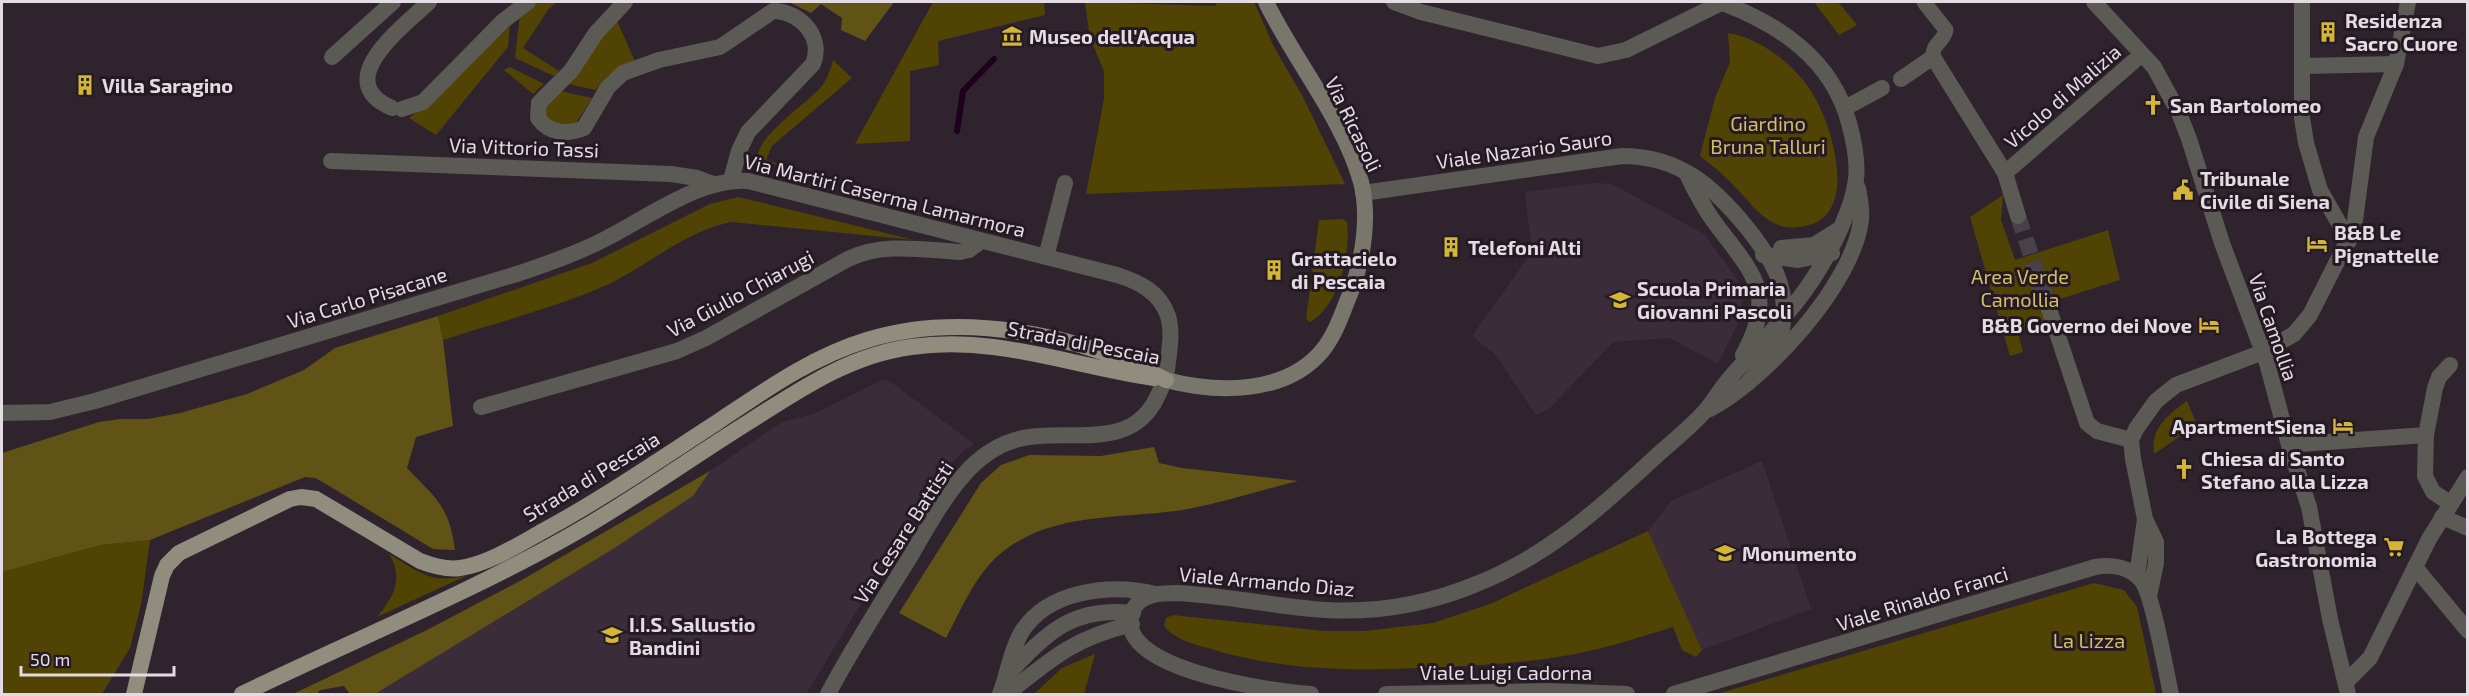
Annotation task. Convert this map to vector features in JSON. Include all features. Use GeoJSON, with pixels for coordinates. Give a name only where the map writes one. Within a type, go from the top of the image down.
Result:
{"type":"FeatureCollection","features":[{"type":"Feature","properties":{"kind":"main road","name":"Via Ricasoli"},"geometry":{"type":"LineString","coordinates":[[1166,380],[1213,389],[1241,388],[1293,373],[1316,357],[1335,329],[1356,276],[1361,251],[1364,193],[1357,169],[1266,2]]}},
{"type":"Feature","properties":{"kind":"main road","name":"Strada di Pescaia"},"geometry":{"type":"LineString","coordinates":[[134,694],[162,576],[171,560],[210,537],[290,499],[301,497],[316,499],[420,561],[437,567],[462,568],[482,562],[557,523],[801,368],[856,343],[880,336],[946,327],[1007,330],[1127,359],[1166,380]]}},
{"type":"Feature","properties":{"kind":"main road","name":"Strada di Pescaia"},"geometry":{"type":"LineString","coordinates":[[242,694],[498,574],[558,542],[806,386],[867,357],[910,347],[975,344],[1009,347],[1116,372],[1166,380]]}},
{"type":"Feature","properties":{"kind":"street"},"geometry":{"type":"LineString","coordinates":[[332,57],[393,2]]}},
{"type":"Feature","properties":{"kind":"street"},"geometry":{"type":"LineString","coordinates":[[429,2],[384,45],[369,65],[367,76],[371,88],[381,102],[397,109],[423,102],[503,21],[528,2]]}},
{"type":"Feature","properties":{"kind":"street","name":"Via Martiri Caserma Lamarmora"},"geometry":{"type":"LineString","coordinates":[[625,2],[596,33],[571,71],[539,103],[538,118],[548,128],[559,132],[584,128],[608,87],[623,74],[659,60],[720,47],[773,11],[783,11],[796,18],[812,34],[816,56],[813,64],[748,132],[739,151],[731,180],[748,181],[1131,279],[1150,290],[1159,299],[1168,317],[1170,327],[1166,380]]}},
{"type":"Feature","properties":{"kind":"street"},"geometry":{"type":"LineString","coordinates":[[1394,2],[1421,12],[1598,57],[1626,50],[1722,2]]}},
{"type":"Feature","properties":{"kind":"street","name":"Viale Armando Diaz"},"geometry":{"type":"LineString","coordinates":[[1000,694],[1008,674],[1013,650],[1020,634],[1030,622],[1055,604],[1098,590],[1121,589],[1155,594],[1183,593],[1309,609],[1355,611],[1399,607],[1458,591],[1524,563],[1561,539],[1706,411],[1748,383],[1791,343],[1819,306],[1850,254],[1861,219],[1853,138],[1845,108],[1830,78],[1801,46],[1762,20],[1722,2]]}},
{"type":"Feature","properties":{"kind":"street"},"geometry":{"type":"LineString","coordinates":[[1901,79],[1933,57],[1934,45],[1945,35],[1946,30],[1924,2]]}},
{"type":"Feature","properties":{"kind":"street","name":"Via Camollia"},"geometry":{"type":"LineString","coordinates":[[2094,2],[2139,57],[2161,78],[2179,112],[2222,243],[2264,352],[2294,444],[2316,536],[2330,619],[2347,688]]}},
{"type":"Feature","properties":{"kind":"street"},"geometry":{"type":"LineString","coordinates":[[2302,2],[2304,66],[2302,118],[2308,153],[2329,209],[2349,241]]}},
{"type":"Feature","properties":{"kind":"street"},"geometry":{"type":"LineString","coordinates":[[2149,596],[2157,550],[2154,536],[2145,519],[2133,459],[2132,440],[2149,409],[2176,385],[2264,352],[2285,340],[2301,327],[2310,315],[2349,241],[2357,209],[2366,137],[2396,64],[2408,2]]}},
{"type":"Feature","properties":{"kind":"street","name":"Vicolo di Malizia"},"geometry":{"type":"LineString","coordinates":[[1933,57],[2005,173],[2139,57]]}},
{"type":"Feature","properties":{"kind":"street"},"geometry":{"type":"LineString","coordinates":[[2304,66],[2396,64]]}},
{"type":"Feature","properties":{"kind":"street"},"geometry":{"type":"LineString","coordinates":[[1845,108],[1882,88]]}},
{"type":"Feature","properties":{"kind":"street","name":"Viale Nazario Sauro"},"geometry":{"type":"LineString","coordinates":[[1364,193],[1622,156],[1659,161],[1699,179],[1719,194],[1766,251]]}},
{"type":"Feature","properties":{"kind":"street","name":"Via Vittorio Tassi"},"geometry":{"type":"LineString","coordinates":[[331,161],[671,174],[697,178],[713,184]]}},
{"type":"Feature","properties":{"kind":"street"},"geometry":{"type":"LineString","coordinates":[[2005,173],[2018,216]]}},
{"type":"Feature","properties":{"kind":"street"},"geometry":{"type":"LineString","coordinates":[[1687,174],[1714,222],[1749,268],[1758,289],[1759,310],[1751,339],[1726,382]]}},
{"type":"Feature","properties":{"kind":"street","name":"Viale Armando Diaz"},"geometry":{"type":"LineString","coordinates":[[1706,411],[1726,382],[1783,320],[1827,255],[1851,202],[1856,179]]}},
{"type":"Feature","properties":{"kind":"street","name":"Via Carlo Pisacane"},"geometry":{"type":"LineString","coordinates":[[2,413],[42,413],[95,401],[520,273],[578,252],[713,184],[731,180]]}},
{"type":"Feature","properties":{"kind":"street"},"geometry":{"type":"LineString","coordinates":[[1046,257],[1065,183]]}},
{"type":"Feature","properties":{"kind":"street"},"geometry":{"type":"LineString","coordinates":[[1695,191],[1709,202],[1746,244],[1798,260],[1827,255],[1848,240],[1861,219]]}},
{"type":"Feature","properties":{"kind":"street"},"geometry":{"type":"LineString","coordinates":[[1766,251],[1800,248],[1821,242],[1838,229]]}},
{"type":"Feature","properties":{"kind":"street","name":"Via Giulio Chiarugi"},"geometry":{"type":"LineString","coordinates":[[481,407],[685,348],[848,259],[869,251],[890,248],[960,252],[969,250],[981,241]]}},
{"type":"Feature","properties":{"kind":"street"},"geometry":{"type":"LineString","coordinates":[[1748,383],[1777,342],[1783,320],[1782,289],[1766,251]]}},
{"type":"Feature","properties":{"kind":"street"},"geometry":{"type":"LineString","coordinates":[[2047,303],[2087,423],[2097,430],[2132,440]]}},
{"type":"Feature","properties":{"kind":"street"},"geometry":{"type":"LineString","coordinates":[[2450,365],[2437,382],[2426,435],[2424,467],[2427,483],[2433,492],[2446,510],[2468,528]]}},
{"type":"Feature","properties":{"kind":"street","name":"Via Cesare Battisti"},"geometry":{"type":"LineString","coordinates":[[828,694],[938,510],[971,467],[995,449],[1020,439],[1041,436],[1103,435],[1127,429],[1146,414],[1166,380]]}},
{"type":"Feature","properties":{"kind":"street"},"geometry":{"type":"LineString","coordinates":[[2294,444],[2426,435]]}},
{"type":"Feature","properties":{"kind":"street"},"geometry":{"type":"LineString","coordinates":[[2347,688],[2370,658],[2415,567],[2446,510],[2468,477]]}},
{"type":"Feature","properties":{"kind":"street"},"geometry":{"type":"LineString","coordinates":[[2145,519],[2137,576],[2149,596],[2171,694]]}},
{"type":"Feature","properties":{"kind":"street","name":"Viale Rinaldo Franci"},"geometry":{"type":"LineString","coordinates":[[1674,694],[2094,567],[2116,566],[2137,576]]}},
{"type":"Feature","properties":{"kind":"street"},"geometry":{"type":"LineString","coordinates":[[2415,567],[2468,631]]}},
{"type":"Feature","properties":{"kind":"street"},"geometry":{"type":"LineString","coordinates":[[1007,694],[1066,647],[1132,618],[1140,601],[1155,594]]}},
{"type":"Feature","properties":{"kind":"street"},"geometry":{"type":"LineString","coordinates":[[1008,674],[1052,631],[1071,620],[1095,612],[1132,618]]}},
{"type":"Feature","properties":{"kind":"street"},"geometry":{"type":"LineString","coordinates":[[1132,618],[1142,646],[1167,662],[1197,673],[1255,686],[1311,694]]}},
{"type":"Feature","properties":{"kind":"street","name":"Viale Luigi Cadorna"},"geometry":{"type":"LineString","coordinates":[[1386,694],[1570,691],[1627,694]]}},
{"type":"Feature","properties":{"kind":"shaded area"},"geometry":{"type":"Polygon","coordinates":[[[789,2],[894,2],[865,41],[841,30],[842,18],[821,4],[811,13],[789,2]]]}},
{"type":"Feature","properties":{"kind":"shaded area","name":"Scuola Primaria Giovanni Pascoli"},"geometry":{"type":"Polygon","coordinates":[[[1595,183],[1612,184],[1704,234],[1740,283],[1743,294],[1741,317],[1718,364],[1670,338],[1613,342],[1549,409],[1536,415],[1495,354],[1472,336],[1532,252],[1525,192],[1595,183]]]}},
{"type":"Feature","properties":{"kind":"shaded area"},"geometry":{"type":"Polygon","coordinates":[[[438,316],[453,426],[416,437],[407,468],[445,512],[455,550],[433,549],[326,484],[315,478],[305,477],[150,540],[101,545],[2,572],[2,453],[99,422],[148,419],[180,413],[247,394],[304,370],[335,348],[438,316]]]}},
{"type":"Feature","properties":{"kind":"shaded area"},"geometry":{"type":"Polygon","coordinates":[[[882,380],[888,380],[974,444],[964,450],[938,477],[806,694],[375,694],[613,549],[693,496],[710,471],[782,422],[816,413],[882,380]]]}},
{"type":"Feature","properties":{"kind":"shaded area"},"geometry":{"type":"Polygon","coordinates":[[[1154,447],[1159,463],[1182,468],[1298,481],[1188,509],[1090,519],[1042,530],[1020,540],[991,562],[969,593],[946,638],[899,613],[981,483],[1001,465],[1029,455],[1101,456],[1154,447]]]}},
{"type":"Feature","properties":{"kind":"shaded area","name":"Monumento"},"geometry":{"type":"Polygon","coordinates":[[[1762,461],[1811,609],[1702,650],[1648,531],[1671,501],[1762,461]]]}},
{"type":"Feature","properties":{"kind":"shaded area"},"geometry":{"type":"Polygon","coordinates":[[[710,471],[693,496],[613,549],[375,694],[350,694],[344,686],[320,690],[317,694],[293,694],[427,630],[520,581],[710,471]]]}},
{"type":"Feature","properties":{"kind":"green space"},"geometry":{"type":"Polygon","coordinates":[[[539,2],[557,2],[548,10],[523,48],[559,71],[554,76],[515,58],[520,14],[539,2]]]}},
{"type":"Feature","properties":{"kind":"green space"},"geometry":{"type":"Polygon","coordinates":[[[933,2],[1044,2],[1045,15],[938,41],[939,65],[910,71],[910,141],[855,144],[933,2]]]}},
{"type":"Feature","properties":{"kind":"green space"},"geometry":{"type":"Polygon","coordinates":[[[1085,2],[1215,6],[1217,2],[1254,2],[1274,47],[1303,97],[1345,184],[1086,194],[1104,99],[1104,71],[1090,38],[1085,2]]]}},
{"type":"Feature","properties":{"kind":"green space"},"geometry":{"type":"Polygon","coordinates":[[[1814,2],[1838,2],[1857,25],[1839,35],[1814,2]]]}},
{"type":"Feature","properties":{"kind":"green space"},"geometry":{"type":"Polygon","coordinates":[[[510,21],[508,47],[436,135],[409,118],[431,101],[510,21]]]}},
{"type":"Feature","properties":{"kind":"green space"},"geometry":{"type":"Polygon","coordinates":[[[617,21],[635,61],[613,72],[596,90],[568,84],[600,38],[617,21]]]}},
{"type":"Feature","properties":{"kind":"green space","name":"Giardino Bruna Talluri"},"geometry":{"type":"Polygon","coordinates":[[[1728,33],[1739,35],[1762,46],[1793,69],[1809,88],[1826,121],[1837,165],[1837,186],[1833,205],[1822,218],[1805,226],[1789,228],[1762,216],[1726,178],[1700,156],[1715,98],[1730,62],[1728,33]]]}},
{"type":"Feature","properties":{"kind":"green space"},"geometry":{"type":"Polygon","coordinates":[[[833,60],[852,78],[772,146],[766,160],[823,177],[822,179],[758,159],[759,151],[772,132],[822,86],[833,60]]]}},
{"type":"Feature","properties":{"kind":"green space"},"geometry":{"type":"Polygon","coordinates":[[[509,67],[544,84],[533,94],[504,70],[509,67]]]}},
{"type":"Feature","properties":{"kind":"green space"},"geometry":{"type":"Polygon","coordinates":[[[560,91],[592,98],[576,123],[563,127],[546,118],[545,102],[560,91]]]}},
{"type":"Feature","properties":{"kind":"green space","name":"Area Verde Camollia"},"geometry":{"type":"Polygon","coordinates":[[[2003,195],[2001,220],[2015,260],[2108,230],[2120,280],[2041,305],[2046,324],[2018,333],[2023,352],[2010,356],[1970,217],[2003,195]]]}},
{"type":"Feature","properties":{"kind":"green space"},"geometry":{"type":"Polygon","coordinates":[[[738,197],[914,240],[731,222],[696,234],[617,280],[581,296],[443,340],[438,316],[592,263],[710,204],[738,197]]]}},
{"type":"Feature","properties":{"kind":"green space"},"geometry":{"type":"Polygon","coordinates":[[[1343,219],[1347,222],[1348,234],[1341,277],[1329,304],[1310,322],[1306,319],[1319,220],[1343,219]]]}},
{"type":"Feature","properties":{"kind":"green space"},"geometry":{"type":"Polygon","coordinates":[[[2187,401],[2197,425],[2154,454],[2153,445],[2158,429],[2167,417],[2187,401]]]}},
{"type":"Feature","properties":{"kind":"green space"},"geometry":{"type":"Polygon","coordinates":[[[1648,531],[1702,650],[1696,657],[1682,650],[1673,627],[1592,650],[1533,660],[1412,668],[1324,668],[1265,662],[1237,656],[1196,645],[1173,634],[1164,626],[1166,618],[1173,615],[1325,631],[1365,631],[1433,623],[1490,604],[1648,531]]]}},
{"type":"Feature","properties":{"kind":"green space"},"geometry":{"type":"Polygon","coordinates":[[[150,540],[141,605],[130,648],[102,694],[2,694],[2,572],[101,545],[150,540]]]}},
{"type":"Feature","properties":{"kind":"green space"},"geometry":{"type":"Polygon","coordinates":[[[389,554],[426,575],[455,578],[468,575],[377,617],[395,587],[396,571],[389,554]]]}},
{"type":"Feature","properties":{"kind":"green space","name":"La Lizza"},"geometry":{"type":"Polygon","coordinates":[[[2094,583],[2124,590],[2137,607],[2156,694],[1717,694],[2094,583]]]}},
{"type":"Feature","properties":{"kind":"green space"},"geometry":{"type":"Polygon","coordinates":[[[1095,654],[1084,694],[1034,694],[1062,668],[1095,654]]]}},
{"type":"Feature","properties":{"kind":"waterway"},"geometry":{"type":"LineString","coordinates":[[957,131],[963,91],[994,59]]}},
{"type":"Feature","properties":{"kind":"tunnel"},"geometry":{"type":"LineString","coordinates":[[2018,216],[2047,303]]}},
{"type":"Feature","properties":{"kind":"place","name":"Residenza Sacro Cuore"},"geometry":{"type":"Point","coordinates":[2328,32]}},
{"type":"Feature","properties":{"kind":"place","name":"Museo dell'Acqua"},"geometry":{"type":"Point","coordinates":[1012,36]}},
{"type":"Feature","properties":{"kind":"place","name":"Villa Saragino"},"geometry":{"type":"Point","coordinates":[85,85]}},
{"type":"Feature","properties":{"kind":"place","name":"San Bartolomeo"},"geometry":{"type":"Point","coordinates":[2153,105]}},
{"type":"Feature","properties":{"kind":"place","name":"Tribunale Civile di Siena"},"geometry":{"type":"Point","coordinates":[2183,190]}},
{"type":"Feature","properties":{"kind":"place","name":"B&B Le Pignattelle"},"geometry":{"type":"Point","coordinates":[2317,244]}},
{"type":"Feature","properties":{"kind":"place","name":"Telefoni Alti"},"geometry":{"type":"Point","coordinates":[1451,247]}},
{"type":"Feature","properties":{"kind":"place","name":"Grattacielo di Pescaia"},"geometry":{"type":"Point","coordinates":[1274,270]}},
{"type":"Feature","properties":{"kind":"place","name":"Scuola Primaria Giovanni Pascoli"},"geometry":{"type":"Point","coordinates":[1620,300]}},
{"type":"Feature","properties":{"kind":"place","name":"B&B Governo dei Nove"},"geometry":{"type":"Point","coordinates":[2209,325]}},
{"type":"Feature","properties":{"kind":"place","name":"ApartmentSiena"},"geometry":{"type":"Point","coordinates":[2343,426]}},
{"type":"Feature","properties":{"kind":"place","name":"Chiesa di Santo Stefano alla Lizza"},"geometry":{"type":"Point","coordinates":[2184,469]}},
{"type":"Feature","properties":{"kind":"place","name":"La Bottega Gastronomia"},"geometry":{"type":"Point","coordinates":[2394,547]}},
{"type":"Feature","properties":{"kind":"place","name":"Monumento"},"geometry":{"type":"Point","coordinates":[1725,553]}},
{"type":"Feature","properties":{"kind":"place","name":"I.I.S. Sallustio Bandini"},"geometry":{"type":"Point","coordinates":[612,635]}}]}
